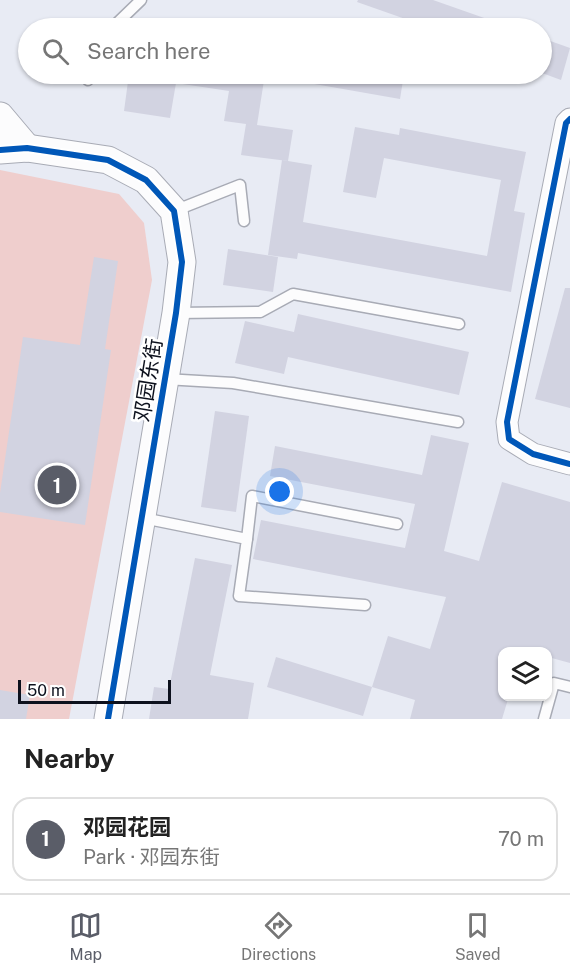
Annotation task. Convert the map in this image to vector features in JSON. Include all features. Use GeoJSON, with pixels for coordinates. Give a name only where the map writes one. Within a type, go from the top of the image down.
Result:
{"type":"FeatureCollection","features":[{"type":"Feature","properties":{"kind":"street"},"geometry":{"type":"LineString","coordinates":[[0,116],[27,148]]}},
{"type":"Feature","properties":{"kind":"street"},"geometry":{"type":"LineString","coordinates":[[570,119],[566,123],[507,422],[509,439],[533,454],[570,464]]}},
{"type":"Feature","properties":{"kind":"street"},"geometry":{"type":"LineString","coordinates":[[0,150],[27,148],[108,160],[146,180],[174,212]]}},
{"type":"Feature","properties":{"kind":"street","name":"邓园东街"},"geometry":{"type":"LineString","coordinates":[[108,719],[176,313],[182,262],[174,212]]}},
{"type":"Feature","properties":{"kind":"lane"},"geometry":{"type":"LineString","coordinates":[[122,18],[141,0]]}},
{"type":"Feature","properties":{"kind":"lane"},"geometry":{"type":"LineString","coordinates":[[174,212],[240,184],[244,221]]}},
{"type":"Feature","properties":{"kind":"lane"},"geometry":{"type":"LineString","coordinates":[[176,313],[260,312],[292,294],[459,324]]}},
{"type":"Feature","properties":{"kind":"lane"},"geometry":{"type":"LineString","coordinates":[[165,379],[232,383],[458,422]]}},
{"type":"Feature","properties":{"kind":"lane"},"geometry":{"type":"LineString","coordinates":[[365,605],[239,596],[252,496],[397,524]]}},
{"type":"Feature","properties":{"kind":"lane"},"geometry":{"type":"LineString","coordinates":[[143,518],[247,539]]}},
{"type":"Feature","properties":{"kind":"lane"},"geometry":{"type":"LineString","coordinates":[[544,719],[554,683],[570,687]]}},
{"type":"Feature","properties":{"kind":"shaded area"},"geometry":{"type":"Polygon","coordinates":[[[0,170],[119,194],[144,223],[152,280],[69,719],[0,719],[0,170]]]}},
{"type":"Feature","properties":{"kind":"building"},"geometry":{"type":"Polygon","coordinates":[[[358,0],[433,0],[484,18],[403,18],[357,2],[358,0]]]}},
{"type":"Feature","properties":{"kind":"building"},"geometry":{"type":"Polygon","coordinates":[[[552,42],[570,48],[561,80],[552,77],[552,42]]]}},
{"type":"Feature","properties":{"kind":"building"},"geometry":{"type":"Polygon","coordinates":[[[128,84],[176,84],[170,118],[124,111],[128,84]]]}},
{"type":"Feature","properties":{"kind":"building"},"geometry":{"type":"Polygon","coordinates":[[[183,84],[263,84],[257,125],[293,130],[288,161],[241,155],[246,124],[224,121],[229,91],[183,84]]]}},
{"type":"Feature","properties":{"kind":"building"},"geometry":{"type":"Polygon","coordinates":[[[314,84],[402,84],[400,99],[314,84]]]}},
{"type":"Feature","properties":{"kind":"building"},"geometry":{"type":"Polygon","coordinates":[[[355,127],[399,135],[400,128],[526,152],[514,211],[525,213],[511,292],[298,253],[297,259],[268,255],[282,160],[312,165],[303,222],[487,256],[501,180],[384,158],[376,198],[343,192],[355,127]]]}},
{"type":"Feature","properties":{"kind":"building"},"geometry":{"type":"Polygon","coordinates":[[[228,249],[278,257],[273,292],[223,285],[228,249]]]}},
{"type":"Feature","properties":{"kind":"building"},"geometry":{"type":"Polygon","coordinates":[[[94,257],[118,261],[105,349],[111,350],[85,525],[0,512],[0,493],[23,337],[80,345],[94,257]]]}},
{"type":"Feature","properties":{"kind":"building"},"geometry":{"type":"Polygon","coordinates":[[[565,288],[570,288],[570,408],[535,399],[565,288]]]}},
{"type":"Feature","properties":{"kind":"building"},"geometry":{"type":"Polygon","coordinates":[[[298,314],[469,352],[459,395],[288,357],[284,374],[235,363],[245,321],[294,332],[298,314]]]}},
{"type":"Feature","properties":{"kind":"building"},"geometry":{"type":"Polygon","coordinates":[[[215,411],[249,416],[236,512],[201,507],[215,411]]]}},
{"type":"Feature","properties":{"kind":"building"},"geometry":{"type":"Polygon","coordinates":[[[431,435],[469,443],[444,551],[479,561],[502,482],[570,502],[570,663],[552,658],[552,647],[498,647],[498,701],[507,701],[502,719],[410,719],[415,700],[372,687],[388,636],[430,649],[446,597],[253,559],[261,520],[405,548],[415,504],[270,476],[275,446],[422,475],[431,435]]]}},
{"type":"Feature","properties":{"kind":"building"},"geometry":{"type":"Polygon","coordinates":[[[195,558],[232,565],[210,675],[254,683],[248,719],[149,719],[154,687],[169,689],[195,558]]]}},
{"type":"Feature","properties":{"kind":"building"},"geometry":{"type":"Polygon","coordinates":[[[276,657],[372,687],[363,716],[267,687],[276,657]]]}},
{"type":"Feature","properties":{"kind":"building"},"geometry":{"type":"Polygon","coordinates":[[[0,690],[30,695],[26,719],[0,719],[0,690]]]}},
{"type":"Feature","properties":{"kind":"cycle path"},"geometry":{"type":"LineString","coordinates":[[570,119],[566,123],[507,422],[509,439],[533,454],[570,464]]}},
{"type":"Feature","properties":{"kind":"cycle path"},"geometry":{"type":"LineString","coordinates":[[0,150],[27,148],[108,160],[146,180],[174,211],[182,262],[176,313],[108,719]]}},
{"type":"Feature","properties":{"kind":"place","name":"邓园花园"},"geometry":{"type":"Point","coordinates":[57,485]}}]}
